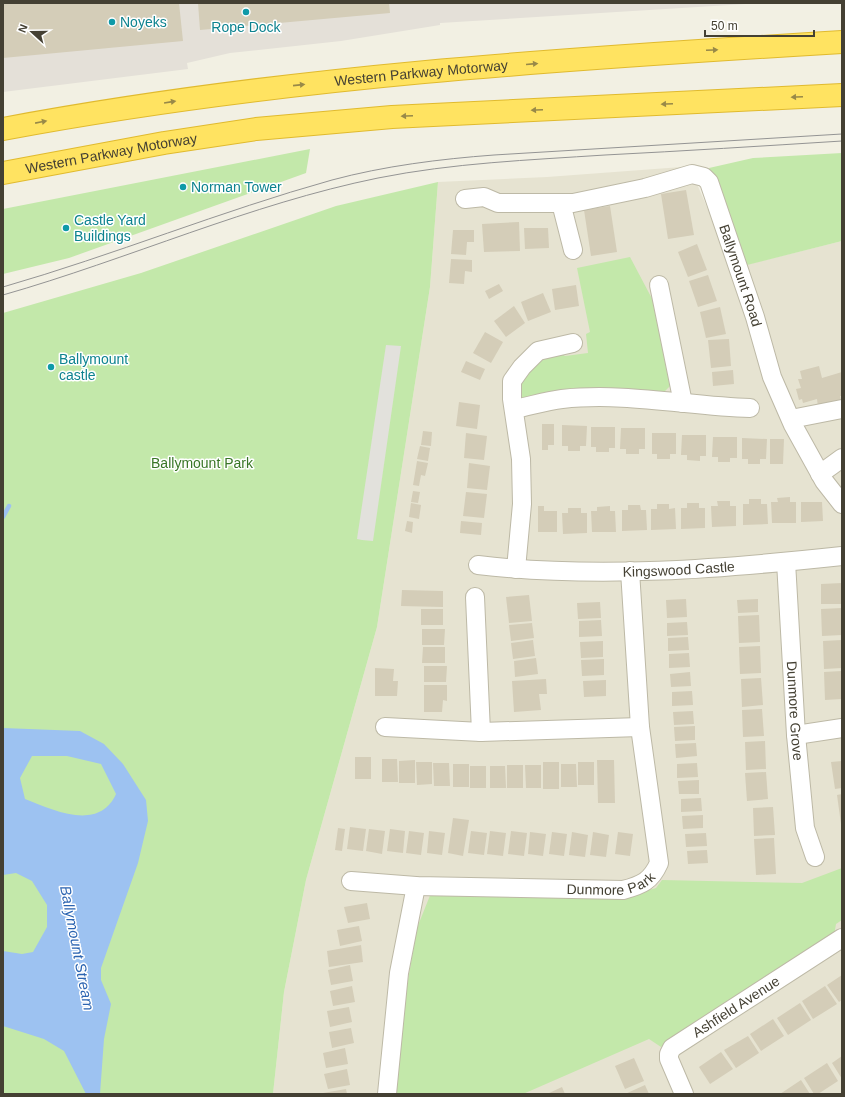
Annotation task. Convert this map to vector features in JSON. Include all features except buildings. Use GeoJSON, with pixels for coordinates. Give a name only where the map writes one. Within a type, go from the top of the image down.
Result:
{"type":"FeatureCollection","features":[{"type":"Feature","properties":{"kind":"highway","name":"Western Parkway Motorway"},"geometry":{"type":"LineString","coordinates":[[3,129],[246,90],[424,72],[673,52],[842,42]]}},
{"type":"Feature","properties":{"kind":"highway","name":"Western Parkway Motorway"},"geometry":{"type":"LineString","coordinates":[[3,173],[164,143],[256,129],[392,117],[840,96]]}},
{"type":"Feature","properties":{"kind":"street","name":"Ballymount Road"},"geometry":{"type":"LineString","coordinates":[[465,199],[484,197],[498,203],[553,201],[573,203],[645,188],[692,174],[704,177],[709,182],[736,260],[772,377],[791,419],[820,474],[842,504]]}},
{"type":"Feature","properties":{"kind":"street"},"geometry":{"type":"LineString","coordinates":[[561,203],[573,250]]}},
{"type":"Feature","properties":{"kind":"street"},"geometry":{"type":"LineString","coordinates":[[659,285],[683,403]]}},
{"type":"Feature","properties":{"kind":"street"},"geometry":{"type":"LineString","coordinates":[[516,569],[522,504],[521,458],[515,409],[512,399],[512,382],[522,367],[538,351],[573,343]]}},
{"type":"Feature","properties":{"kind":"street"},"geometry":{"type":"LineString","coordinates":[[515,409],[562,399],[600,397],[637,398],[717,407],[750,408]]}},
{"type":"Feature","properties":{"kind":"street"},"geometry":{"type":"LineString","coordinates":[[791,419],[842,409]]}},
{"type":"Feature","properties":{"kind":"street"},"geometry":{"type":"LineString","coordinates":[[820,474],[842,458]]}},
{"type":"Feature","properties":{"kind":"street","name":"Kingswood Castle"},"geometry":{"type":"LineString","coordinates":[[478,565],[516,569],[576,572],[630,571],[786,562],[842,556]]}},
{"type":"Feature","properties":{"kind":"street","name":"Dunmore Grove"},"geometry":{"type":"LineString","coordinates":[[786,562],[796,735],[805,828],[815,857]]}},
{"type":"Feature","properties":{"kind":"street","name":"Dunmore Park"},"geometry":{"type":"LineString","coordinates":[[351,881],[416,886],[623,890],[640,885],[654,874],[658,863],[640,727],[630,571]]}},
{"type":"Feature","properties":{"kind":"street"},"geometry":{"type":"LineString","coordinates":[[475,597],[481,732]]}},
{"type":"Feature","properties":{"kind":"street"},"geometry":{"type":"LineString","coordinates":[[385,727],[481,732],[640,727]]}},
{"type":"Feature","properties":{"kind":"street"},"geometry":{"type":"LineString","coordinates":[[796,735],[842,728]]}},
{"type":"Feature","properties":{"kind":"street"},"geometry":{"type":"LineString","coordinates":[[387,1094],[399,973],[416,886]]}},
{"type":"Feature","properties":{"kind":"street","name":"Ashfield Avenue"},"geometry":{"type":"LineString","coordinates":[[684,1094],[669,1059],[669,1054],[672,1048],[842,938]]}},
{"type":"Feature","properties":{"kind":"shaded area"},"geometry":{"type":"Polygon","coordinates":[[[3,3],[762,3],[440,23],[440,25],[341,41],[230,53],[187,63],[188,69],[3,92],[3,3]]]}},
{"type":"Feature","properties":{"kind":"shaded area"},"geometry":{"type":"Polygon","coordinates":[[[695,166],[697,184],[733,268],[842,241],[842,1094],[273,1094],[284,992],[306,880],[377,627],[430,287],[438,182],[547,177],[695,166]]]}},
{"type":"Feature","properties":{"kind":"shaded area"},"geometry":{"type":"Polygon","coordinates":[[[386,345],[401,346],[373,541],[362,540],[357,539],[386,345]]]}},
{"type":"Feature","properties":{"kind":"green space"},"geometry":{"type":"Polygon","coordinates":[[[310,149],[306,173],[69,258],[3,274],[3,209],[310,149]]]}},
{"type":"Feature","properties":{"kind":"green space"},"geometry":{"type":"Polygon","coordinates":[[[842,153],[842,241],[747,265],[726,208],[709,168],[753,158],[842,153]]]}},
{"type":"Feature","properties":{"kind":"green space","name":"Ballymount Park"},"geometry":{"type":"Polygon","coordinates":[[[438,182],[430,287],[377,627],[306,880],[284,992],[273,1094],[3,1094],[3,313],[141,273],[336,206],[438,182]]]}},
{"type":"Feature","properties":{"kind":"green space"},"geometry":{"type":"Polygon","coordinates":[[[630,257],[658,310],[671,385],[664,392],[597,388],[557,390],[520,399],[518,382],[541,357],[561,353],[565,356],[588,353],[586,334],[590,332],[577,268],[630,257]]]}},
{"type":"Feature","properties":{"kind":"green space"},"geometry":{"type":"Polygon","coordinates":[[[842,868],[842,920],[836,924],[834,936],[661,1047],[649,1039],[523,1094],[395,1094],[401,1021],[417,928],[431,893],[622,898],[656,888],[662,880],[802,883],[842,868]]]}},
{"type":"Feature","properties":{"kind":"water"},"geometry":{"type":"Polygon","coordinates":[[[3,728],[80,731],[104,744],[123,764],[146,800],[148,821],[138,863],[101,968],[101,980],[111,1004],[104,1039],[100,1094],[86,1094],[64,1051],[44,1039],[3,1026],[3,951],[22,954],[33,952],[47,927],[47,905],[32,881],[16,873],[3,875],[3,728]],[[32,756],[20,778],[25,799],[49,808],[75,815],[87,815],[99,812],[108,806],[116,794],[101,764],[67,756],[32,756]]]}},
{"type":"Feature","properties":{"kind":"waterway","name":"Ballymount Stream"},"geometry":{"type":"LineString","coordinates":[[3,517],[9,506]]}},
{"type":"Feature","properties":{"kind":"tram line"},"geometry":{"type":"LineString","coordinates":[[3,287],[86,261],[291,192],[352,175],[392,167],[494,155],[842,134]]}},
{"type":"Feature","properties":{"kind":"tram line"},"geometry":{"type":"LineString","coordinates":[[3,295],[50,281],[283,202],[378,178],[463,165],[842,141]]}},
{"type":"Feature","properties":{"kind":"place","name":"Rope Dock"},"geometry":{"type":"Point","coordinates":[246,12]}},
{"type":"Feature","properties":{"kind":"place","name":"Noyeks"},"geometry":{"type":"Point","coordinates":[112,22]}},
{"type":"Feature","properties":{"kind":"place","name":"Norman Tower"},"geometry":{"type":"Point","coordinates":[183,187]}},
{"type":"Feature","properties":{"kind":"place","name":"Castle Yard Buildings"},"geometry":{"type":"Point","coordinates":[66,228]}},
{"type":"Feature","properties":{"kind":"place","name":"Ballymount castle"},"geometry":{"type":"Point","coordinates":[51,367]}}]}
